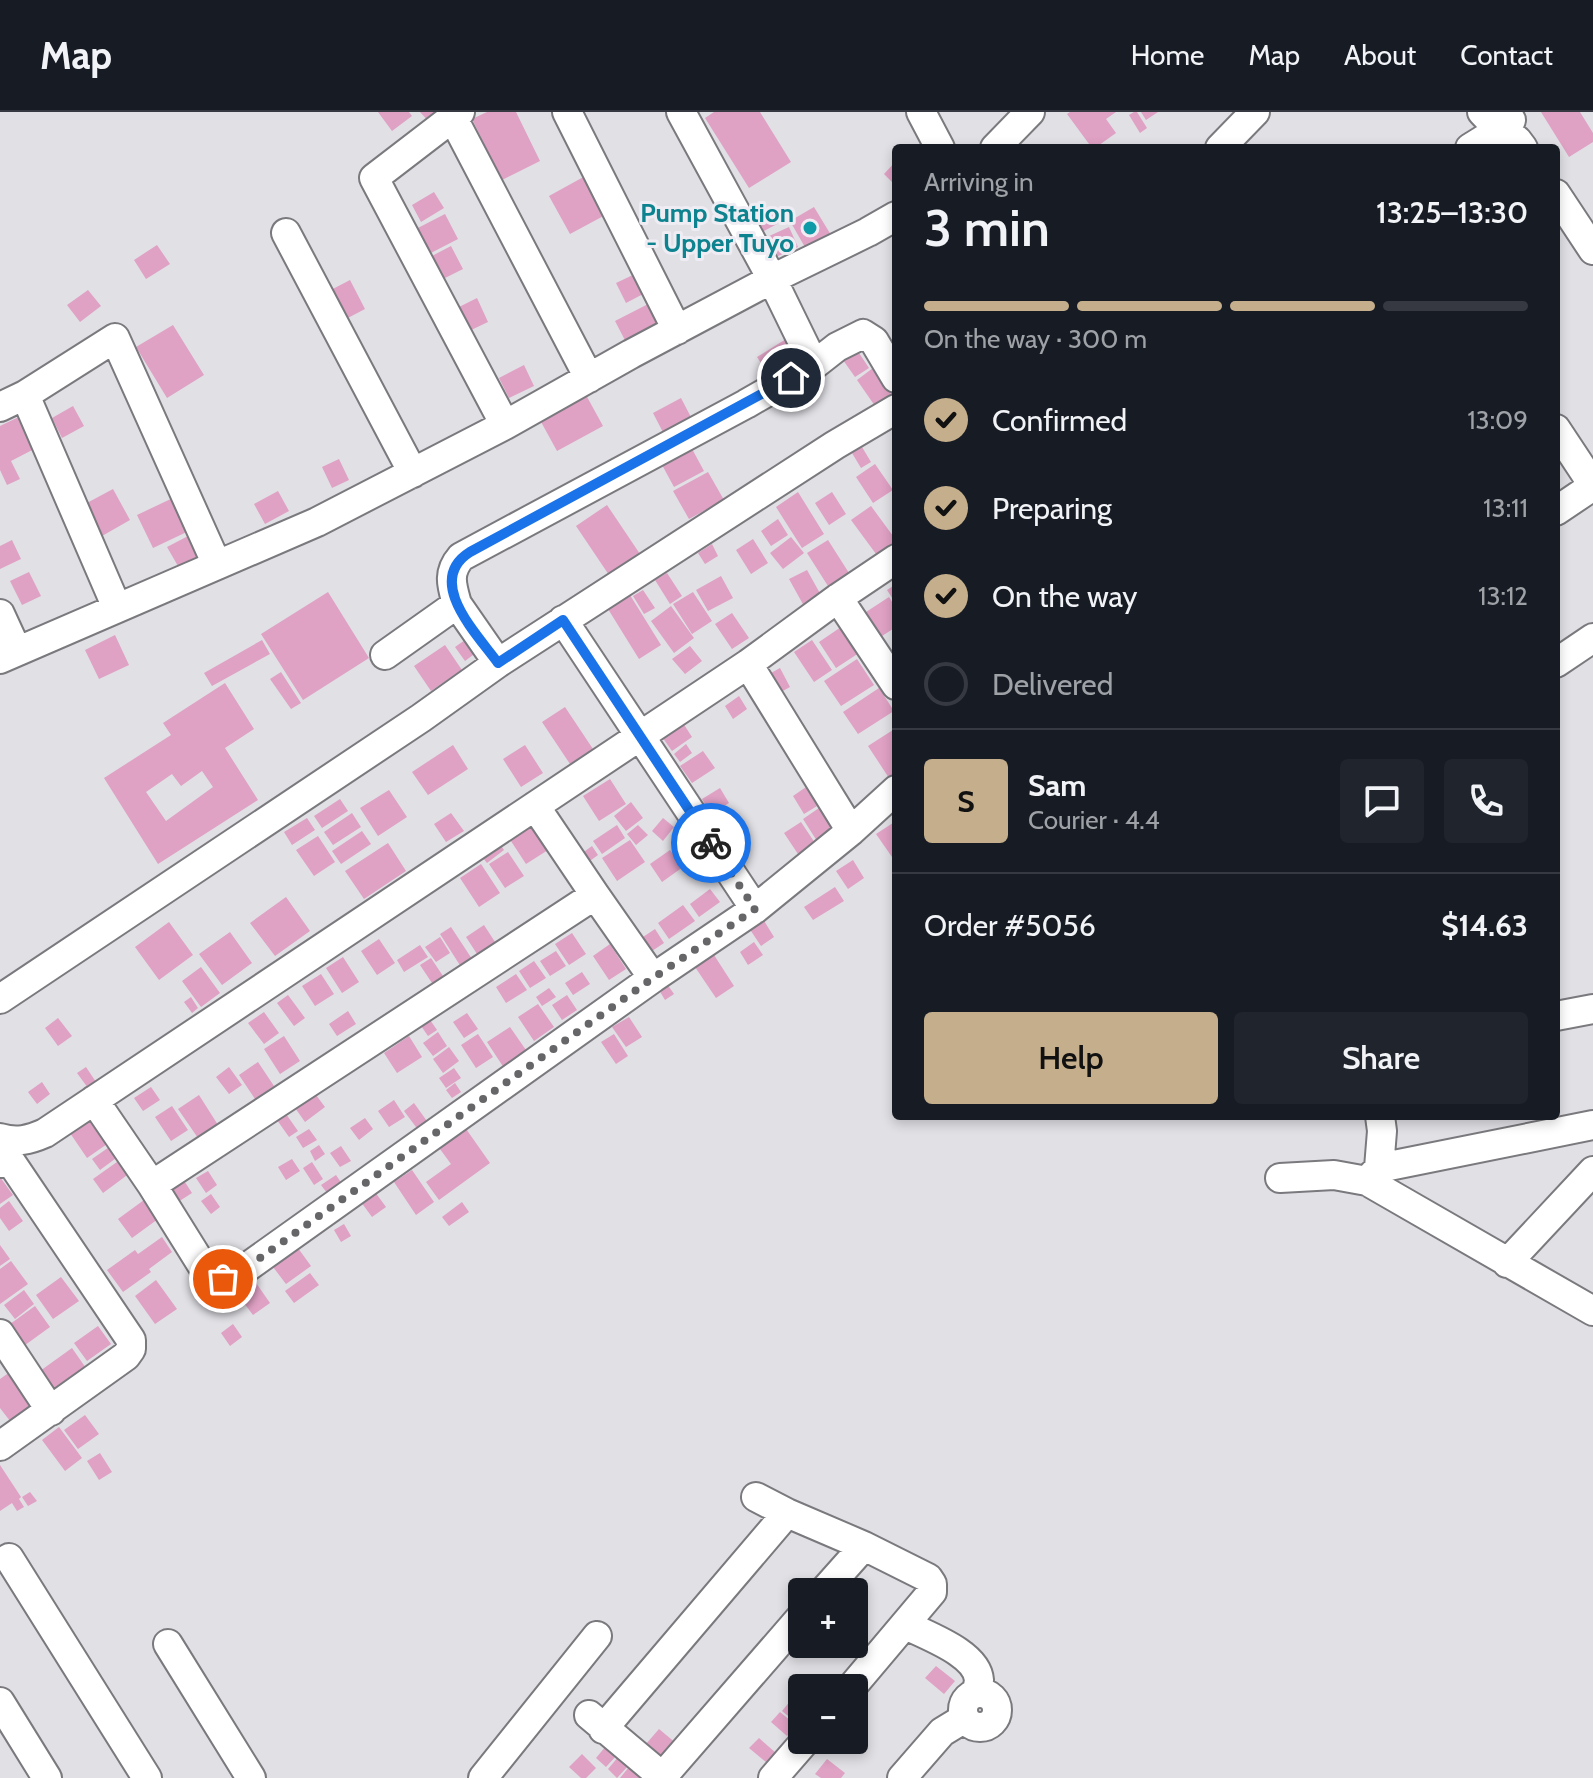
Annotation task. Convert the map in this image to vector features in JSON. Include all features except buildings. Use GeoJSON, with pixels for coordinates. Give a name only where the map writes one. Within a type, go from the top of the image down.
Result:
{"type":"FeatureCollection","features":[{"type":"Feature","properties":{"kind":"street"},"geometry":{"type":"LineString","coordinates":[[567,112],[677,330]]}},
{"type":"Feature","properties":{"kind":"street"},"geometry":{"type":"LineString","coordinates":[[681,112],[772,279],[814,365]]}},
{"type":"Feature","properties":{"kind":"street"},"geometry":{"type":"LineString","coordinates":[[921,112],[938,144]]}},
{"type":"Feature","properties":{"kind":"street"},"geometry":{"type":"LineString","coordinates":[[999,144],[1030,112]]}},
{"type":"Feature","properties":{"kind":"street"},"geometry":{"type":"LineString","coordinates":[[1224,144],[1255,112]]}},
{"type":"Feature","properties":{"kind":"street"},"geometry":{"type":"LineString","coordinates":[[505,425],[374,178],[457,115],[589,378]]}},
{"type":"Feature","properties":{"kind":"street"},"geometry":{"type":"LineString","coordinates":[[1477,144],[1507,127]]}},
{"type":"Feature","properties":{"kind":"street"},"geometry":{"type":"LineString","coordinates":[[1560,200],[1593,250]]}},
{"type":"Feature","properties":{"kind":"street"},"geometry":{"type":"LineString","coordinates":[[0,614],[8,655],[317,522],[892,218]]}},
{"type":"Feature","properties":{"kind":"street"},"geometry":{"type":"LineString","coordinates":[[286,233],[413,473]]}},
{"type":"Feature","properties":{"kind":"street"},"geometry":{"type":"LineString","coordinates":[[498,663],[457,604],[450,581],[461,557],[703,428],[863,334],[874,341],[892,371]]}},
{"type":"Feature","properties":{"kind":"street"},"geometry":{"type":"LineString","coordinates":[[117,608],[12,401],[115,338],[217,565]]}},
{"type":"Feature","properties":{"kind":"street"},"geometry":{"type":"LineString","coordinates":[[0,999],[563,620],[892,411]]}},
{"type":"Feature","properties":{"kind":"street"},"geometry":{"type":"LineString","coordinates":[[1560,435],[1593,486],[1560,508]]}},
{"type":"Feature","properties":{"kind":"street"},"geometry":{"type":"LineString","coordinates":[[0,1138],[17,1142],[45,1133],[748,664],[892,562]]}},
{"type":"Feature","properties":{"kind":"street"},"geometry":{"type":"LineString","coordinates":[[838,598],[892,679]]}},
{"type":"Feature","properties":{"kind":"street"},"geometry":{"type":"LineString","coordinates":[[385,655],[457,604]]}},
{"type":"Feature","properties":{"kind":"street"},"geometry":{"type":"LineString","coordinates":[[563,620],[755,909]]}},
{"type":"Feature","properties":{"kind":"street"},"geometry":{"type":"LineString","coordinates":[[1560,660],[1593,638]]}},
{"type":"Feature","properties":{"kind":"street"},"geometry":{"type":"LineString","coordinates":[[748,664],[851,831]]}},
{"type":"Feature","properties":{"kind":"street"},"geometry":{"type":"LineString","coordinates":[[94,1100],[205,1270],[211,1277],[223,1279],[239,1273],[653,978],[755,909],[892,794]]}},
{"type":"Feature","properties":{"kind":"street"},"geometry":{"type":"LineString","coordinates":[[535,806],[653,978]]}},
{"type":"Feature","properties":{"kind":"street"},"geometry":{"type":"LineString","coordinates":[[152,1185],[595,895]]}},
{"type":"Feature","properties":{"kind":"street"},"geometry":{"type":"LineString","coordinates":[[1560,1012],[1593,1009]]}},
{"type":"Feature","properties":{"kind":"street"},"geometry":{"type":"LineString","coordinates":[[1373,1174],[1382,1131],[1381,1120]]}},
{"type":"Feature","properties":{"kind":"street"},"geometry":{"type":"LineString","coordinates":[[1280,1178],[1373,1174],[1593,1125]]}},
{"type":"Feature","properties":{"kind":"street"},"geometry":{"type":"LineString","coordinates":[[0,1163],[11,1162],[131,1340],[131,1349],[126,1356],[0,1446]]}},
{"type":"Feature","properties":{"kind":"street"},"geometry":{"type":"LineString","coordinates":[[1507,1263],[1593,1171]]}},
{"type":"Feature","properties":{"kind":"street"},"geometry":{"type":"LineString","coordinates":[[1373,1174],[1507,1263],[1593,1311]]}},
{"type":"Feature","properties":{"kind":"street"},"geometry":{"type":"LineString","coordinates":[[0,1334],[51,1411]]}},
{"type":"Feature","properties":{"kind":"street"},"geometry":{"type":"LineString","coordinates":[[756,1497],[864,1546],[928,1578],[932,1584],[932,1592],[863,1674]]}},
{"type":"Feature","properties":{"kind":"street"},"geometry":{"type":"LineString","coordinates":[[787,1513],[596,1722],[663,1777],[788,1632]]}},
{"type":"Feature","properties":{"kind":"street"},"geometry":{"type":"LineString","coordinates":[[835,1578],[864,1546]]}},
{"type":"Feature","properties":{"kind":"street"},"geometry":{"type":"LineString","coordinates":[[10,1557],[147,1778]]}},
{"type":"Feature","properties":{"kind":"street"},"geometry":{"type":"LineString","coordinates":[[902,1778],[942,1732],[965,1718],[963,1704],[977,1692],[979,1681],[977,1671],[964,1655],[906,1625]]}},
{"type":"Feature","properties":{"kind":"street"},"geometry":{"type":"LineString","coordinates":[[483,1778],[597,1636]]}},
{"type":"Feature","properties":{"kind":"street"},"geometry":{"type":"LineString","coordinates":[[168,1644],[251,1778]]}},
{"type":"Feature","properties":{"kind":"street"},"geometry":{"type":"LineString","coordinates":[[0,1702],[47,1778]]}},
{"type":"Feature","properties":{"kind":"street"},"geometry":{"type":"LineString","coordinates":[[773,1778],[794,1754]]}},
{"type":"Feature","properties":{"kind":"way so far"},"geometry":{"type":"LineString","coordinates":[[223,1279],[239,1273],[653,978],[755,909],[711,843]]}},
{"type":"Feature","properties":{"kind":"place","name":"Pump Station - Upper Tuyo"},"geometry":{"type":"Point","coordinates":[810,228]}},
{"type":"Feature","properties":{"kind":"route"},"geometry":{"type":"LineString","coordinates":[[711,843],[563,620],[498,663],[457,604],[450,581],[461,557],[791,378]]}}]}
